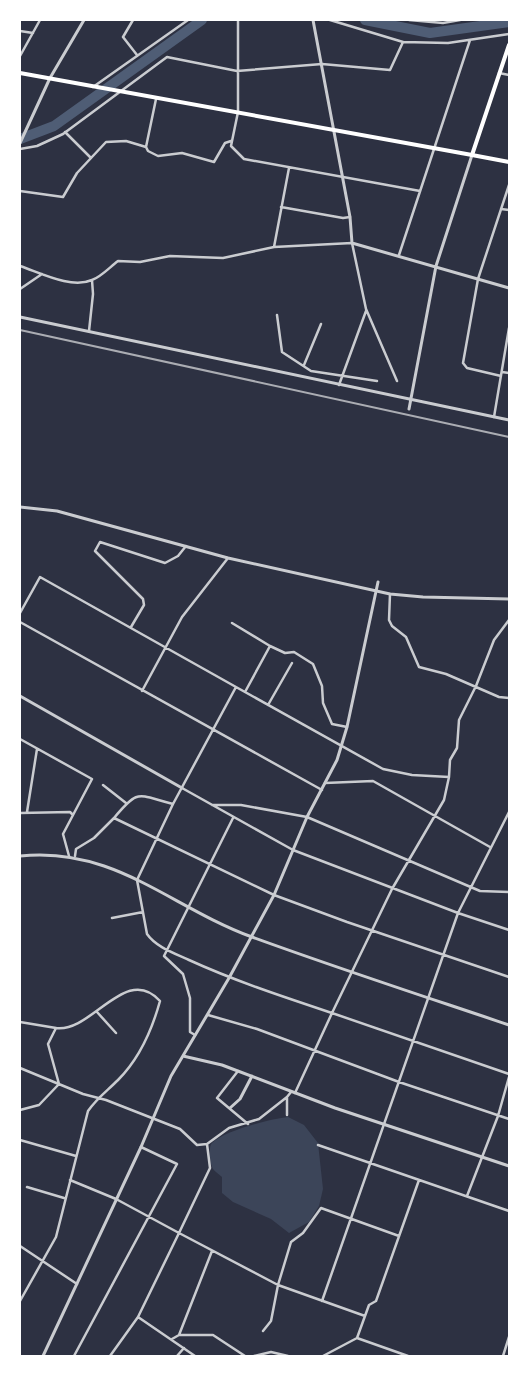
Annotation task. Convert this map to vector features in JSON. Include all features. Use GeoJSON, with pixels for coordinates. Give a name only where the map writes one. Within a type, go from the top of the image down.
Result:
{"type":"FeatureCollection","features":[{"type":"Feature","properties":{"kind":"main road"},"geometry":{"type":"LineString","coordinates":[[472,155],[509,44]]}},
{"type":"Feature","properties":{"kind":"main road"},"geometry":{"type":"LineString","coordinates":[[20,73],[509,162]]}},
{"type":"Feature","properties":{"kind":"street"},"geometry":{"type":"LineString","coordinates":[[20,56],[40,20]]}},
{"type":"Feature","properties":{"kind":"street"},"geometry":{"type":"LineString","coordinates":[[20,142],[23,131],[50,78],[84,20]]}},
{"type":"Feature","properties":{"kind":"street"},"geometry":{"type":"LineString","coordinates":[[133,20],[123,37],[137,55]]}},
{"type":"Feature","properties":{"kind":"street"},"geometry":{"type":"LineString","coordinates":[[95,87],[188,20]]}},
{"type":"Feature","properties":{"kind":"street"},"geometry":{"type":"LineString","coordinates":[[238,20],[238,112],[231,146],[244,159],[420,191]]}},
{"type":"Feature","properties":{"kind":"street"},"geometry":{"type":"LineString","coordinates":[[313,20],[350,217],[352,243],[366,309],[397,381]]}},
{"type":"Feature","properties":{"kind":"street"},"geometry":{"type":"LineString","coordinates":[[330,20],[403,42],[448,43],[509,34]]}},
{"type":"Feature","properties":{"kind":"street"},"geometry":{"type":"LineString","coordinates":[[409,20],[443,23],[460,20]]}},
{"type":"Feature","properties":{"kind":"street"},"geometry":{"type":"LineString","coordinates":[[20,30],[33,33]]}},
{"type":"Feature","properties":{"kind":"street"},"geometry":{"type":"LineString","coordinates":[[399,255],[470,40]]}},
{"type":"Feature","properties":{"kind":"street"},"geometry":{"type":"LineString","coordinates":[[20,149],[37,146],[65,132],[118,91],[167,57],[237,71],[322,64],[390,70],[403,42]]}},
{"type":"Feature","properties":{"kind":"street"},"geometry":{"type":"LineString","coordinates":[[499,73],[509,75]]}},
{"type":"Feature","properties":{"kind":"street"},"geometry":{"type":"LineString","coordinates":[[146,147],[156,98]]}},
{"type":"Feature","properties":{"kind":"street"},"geometry":{"type":"LineString","coordinates":[[65,132],[91,158]]}},
{"type":"Feature","properties":{"kind":"street"},"geometry":{"type":"LineString","coordinates":[[20,191],[63,198],[68,193],[77,173],[106,142],[126,141],[146,147],[148,151],[158,156],[182,153],[214,162],[225,143],[231,141]]}},
{"type":"Feature","properties":{"kind":"street"},"geometry":{"type":"LineString","coordinates":[[409,409],[436,266],[472,155]]}},
{"type":"Feature","properties":{"kind":"street"},"geometry":{"type":"LineString","coordinates":[[274,247],[288,168]]}},
{"type":"Feature","properties":{"kind":"street"},"geometry":{"type":"LineString","coordinates":[[509,185],[478,278],[464,366],[501,374],[509,373]]}},
{"type":"Feature","properties":{"kind":"street"},"geometry":{"type":"LineString","coordinates":[[281,207],[342,218],[350,217]]}},
{"type":"Feature","properties":{"kind":"street"},"geometry":{"type":"LineString","coordinates":[[501,209],[509,210]]}},
{"type":"Feature","properties":{"kind":"street"},"geometry":{"type":"LineString","coordinates":[[20,266],[70,282],[92,280],[118,261],[140,262],[170,256],[223,258],[274,247],[352,243],[509,288]]}},
{"type":"Feature","properties":{"kind":"street"},"geometry":{"type":"LineString","coordinates":[[20,289],[42,274]]}},
{"type":"Feature","properties":{"kind":"street"},"geometry":{"type":"LineString","coordinates":[[89,331],[93,294],[92,280]]}},
{"type":"Feature","properties":{"kind":"street"},"geometry":{"type":"LineString","coordinates":[[339,385],[340,377],[366,309]]}},
{"type":"Feature","properties":{"kind":"street"},"geometry":{"type":"LineString","coordinates":[[277,315],[282,352],[311,371],[340,377],[350,376],[377,381]]}},
{"type":"Feature","properties":{"kind":"street"},"geometry":{"type":"LineString","coordinates":[[20,317],[411,401],[509,420]]}},
{"type":"Feature","properties":{"kind":"street"},"geometry":{"type":"LineString","coordinates":[[304,365],[321,324]]}},
{"type":"Feature","properties":{"kind":"street"},"geometry":{"type":"LineString","coordinates":[[494,417],[509,328]]}},
{"type":"Feature","properties":{"kind":"street"},"geometry":{"type":"LineString","coordinates":[[504,356],[509,356]]}},
{"type":"Feature","properties":{"kind":"street"},"geometry":{"type":"LineString","coordinates":[[20,507],[57,511],[228,558],[390,594],[423,597],[509,599]]}},
{"type":"Feature","properties":{"kind":"street"},"geometry":{"type":"LineString","coordinates":[[131,627],[144,605],[143,599],[95,551],[100,542],[165,563],[178,556],[186,546]]}},
{"type":"Feature","properties":{"kind":"street"},"geometry":{"type":"LineString","coordinates":[[142,691],[164,647],[182,617],[228,558]]}},
{"type":"Feature","properties":{"kind":"street"},"geometry":{"type":"LineString","coordinates":[[20,612],[40,577],[383,769],[412,775],[449,777]]}},
{"type":"Feature","properties":{"kind":"street"},"geometry":{"type":"LineString","coordinates":[[43,1356],[153,1119],[171,1076],[208,1015],[274,895],[292,850],[342,745],[378,582]]}},
{"type":"Feature","properties":{"kind":"street"},"geometry":{"type":"LineString","coordinates":[[390,594],[389,620],[392,626],[406,637],[419,667],[446,674],[499,697],[509,698]]}},
{"type":"Feature","properties":{"kind":"street"},"geometry":{"type":"LineString","coordinates":[[20,1068],[180,1129],[197,1145],[208,1144],[229,1128],[248,1124],[259,1119],[293,1092],[315,1052],[392,889],[444,800],[449,777],[450,760],[457,748],[459,720],[476,686],[494,640],[509,620]]}},
{"type":"Feature","properties":{"kind":"street"},"geometry":{"type":"LineString","coordinates":[[20,622],[322,790]]}},
{"type":"Feature","properties":{"kind":"street"},"geometry":{"type":"LineString","coordinates":[[232,623],[270,646],[285,653],[294,652],[313,664],[322,686],[323,704],[332,724],[347,727]]}},
{"type":"Feature","properties":{"kind":"street"},"geometry":{"type":"LineString","coordinates":[[245,692],[270,646]]}},
{"type":"Feature","properties":{"kind":"street"},"geometry":{"type":"LineString","coordinates":[[268,705],[292,663]]}},
{"type":"Feature","properties":{"kind":"street"},"geometry":{"type":"LineString","coordinates":[[236,687],[173,804],[136,880],[147,934],[151,940],[167,950],[229,978],[509,1076],[498,1116],[467,1196]]}},
{"type":"Feature","properties":{"kind":"street"},"geometry":{"type":"LineString","coordinates":[[20,696],[292,850],[392,889],[509,930]]}},
{"type":"Feature","properties":{"kind":"street"},"geometry":{"type":"LineString","coordinates":[[20,739],[92,779],[64,834],[69,856]]}},
{"type":"Feature","properties":{"kind":"street"},"geometry":{"type":"LineString","coordinates":[[27,812],[37,749]]}},
{"type":"Feature","properties":{"kind":"street"},"geometry":{"type":"LineString","coordinates":[[325,783],[373,781],[462,832],[480,840],[490,848]]}},
{"type":"Feature","properties":{"kind":"street"},"geometry":{"type":"LineString","coordinates":[[103,785],[126,803]]}},
{"type":"Feature","properties":{"kind":"street"},"geometry":{"type":"LineString","coordinates":[[75,856],[76,849],[94,838],[131,797],[138,796],[173,804]]}},
{"type":"Feature","properties":{"kind":"street"},"geometry":{"type":"LineString","coordinates":[[210,805],[240,805],[307,817],[471,887],[489,893],[509,892]]}},
{"type":"Feature","properties":{"kind":"street"},"geometry":{"type":"LineString","coordinates":[[20,813],[70,812],[73,815]]}},
{"type":"Feature","properties":{"kind":"street"},"geometry":{"type":"LineString","coordinates":[[322,1301],[442,954],[458,913],[509,812]]}},
{"type":"Feature","properties":{"kind":"street"},"geometry":{"type":"LineString","coordinates":[[114,818],[156,840],[274,895],[509,977]]}},
{"type":"Feature","properties":{"kind":"street"},"geometry":{"type":"LineString","coordinates":[[195,1036],[190,1032],[190,998],[183,974],[164,956],[233,818]]}},
{"type":"Feature","properties":{"kind":"street"},"geometry":{"type":"LineString","coordinates":[[20,856],[40,854],[75,856],[114,869],[251,936],[509,1025]]}},
{"type":"Feature","properties":{"kind":"street"},"geometry":{"type":"LineString","coordinates":[[112,918],[143,912]]}},
{"type":"Feature","properties":{"kind":"street"},"geometry":{"type":"LineString","coordinates":[[20,1022],[66,1030],[97,1012],[123,992],[133,989],[155,995],[160,1001],[154,1024],[131,1066],[97,1098],[88,1111],[56,1237],[20,1301]]}},
{"type":"Feature","properties":{"kind":"street"},"geometry":{"type":"LineString","coordinates":[[97,1012],[116,1033]]}},
{"type":"Feature","properties":{"kind":"street"},"geometry":{"type":"LineString","coordinates":[[208,1015],[257,1029],[315,1052],[509,1119]]}},
{"type":"Feature","properties":{"kind":"street"},"geometry":{"type":"LineString","coordinates":[[56,1028],[48,1044],[59,1084]]}},
{"type":"Feature","properties":{"kind":"street"},"geometry":{"type":"LineString","coordinates":[[183,1055],[222,1065],[293,1092],[509,1166]]}},
{"type":"Feature","properties":{"kind":"street"},"geometry":{"type":"LineString","coordinates":[[238,1071],[217,1098],[248,1124]]}},
{"type":"Feature","properties":{"kind":"street"},"geometry":{"type":"LineString","coordinates":[[230,1108],[240,1099],[252,1076]]}},
{"type":"Feature","properties":{"kind":"street"},"geometry":{"type":"LineString","coordinates":[[20,1110],[39,1105],[59,1084]]}},
{"type":"Feature","properties":{"kind":"street"},"geometry":{"type":"LineString","coordinates":[[287,1097],[287,1115]]}},
{"type":"Feature","properties":{"kind":"street"},"geometry":{"type":"LineString","coordinates":[[20,1140],[76,1156]]}},
{"type":"Feature","properties":{"kind":"street"},"geometry":{"type":"LineString","coordinates":[[110,1356],[138,1317],[210,1168],[208,1144]]}},
{"type":"Feature","properties":{"kind":"street"},"geometry":{"type":"LineString","coordinates":[[318,1145],[509,1211]]}},
{"type":"Feature","properties":{"kind":"street"},"geometry":{"type":"LineString","coordinates":[[74,1356],[177,1164],[140,1146]]}},
{"type":"Feature","properties":{"kind":"street"},"geometry":{"type":"LineString","coordinates":[[70,1180],[116,1199],[278,1285],[365,1316]]}},
{"type":"Feature","properties":{"kind":"street"},"geometry":{"type":"LineString","coordinates":[[322,1356],[357,1338],[370,1305],[376,1301],[419,1180]]}},
{"type":"Feature","properties":{"kind":"street"},"geometry":{"type":"LineString","coordinates":[[27,1187],[65,1198]]}},
{"type":"Feature","properties":{"kind":"street"},"geometry":{"type":"LineString","coordinates":[[262,1331],[272,1321],[278,1285],[291,1242],[303,1233],[321,1208],[399,1236]]}},
{"type":"Feature","properties":{"kind":"street"},"geometry":{"type":"LineString","coordinates":[[20,1246],[77,1284]]}},
{"type":"Feature","properties":{"kind":"street"},"geometry":{"type":"LineString","coordinates":[[179,1335],[212,1250]]}},
{"type":"Feature","properties":{"kind":"street"},"geometry":{"type":"LineString","coordinates":[[138,1317],[196,1356]]}},
{"type":"Feature","properties":{"kind":"street"},"geometry":{"type":"LineString","coordinates":[[172,1339],[179,1335],[213,1335],[245,1356]]}},
{"type":"Feature","properties":{"kind":"street"},"geometry":{"type":"LineString","coordinates":[[502,1356],[509,1337]]}},
{"type":"Feature","properties":{"kind":"street"},"geometry":{"type":"LineString","coordinates":[[357,1338],[408,1356]]}},
{"type":"Feature","properties":{"kind":"street"},"geometry":{"type":"LineString","coordinates":[[177,1356],[184,1348]]}},
{"type":"Feature","properties":{"kind":"street"},"geometry":{"type":"LineString","coordinates":[[254,1356],[275,1354],[288,1356]]}},
{"type":"Feature","properties":{"kind":"shaded area"},"geometry":{"type":"Polygon","coordinates":[[[288,1117],[304,1125],[318,1143],[323,1189],[319,1206],[309,1222],[289,1233],[271,1219],[233,1202],[222,1193],[222,1177],[213,1169],[210,1160],[212,1143],[226,1134],[259,1123],[288,1117]]]}},
{"type":"Feature","properties":{"kind":"waterway"},"geometry":{"type":"LineString","coordinates":[[20,139],[54,126],[202,20]]}},
{"type":"Feature","properties":{"kind":"waterway"},"geometry":{"type":"LineString","coordinates":[[365,20],[430,33],[509,22]]}},
{"type":"Feature","properties":{"kind":"railway"},"geometry":{"type":"LineString","coordinates":[[20,330],[509,437]]}}]}
